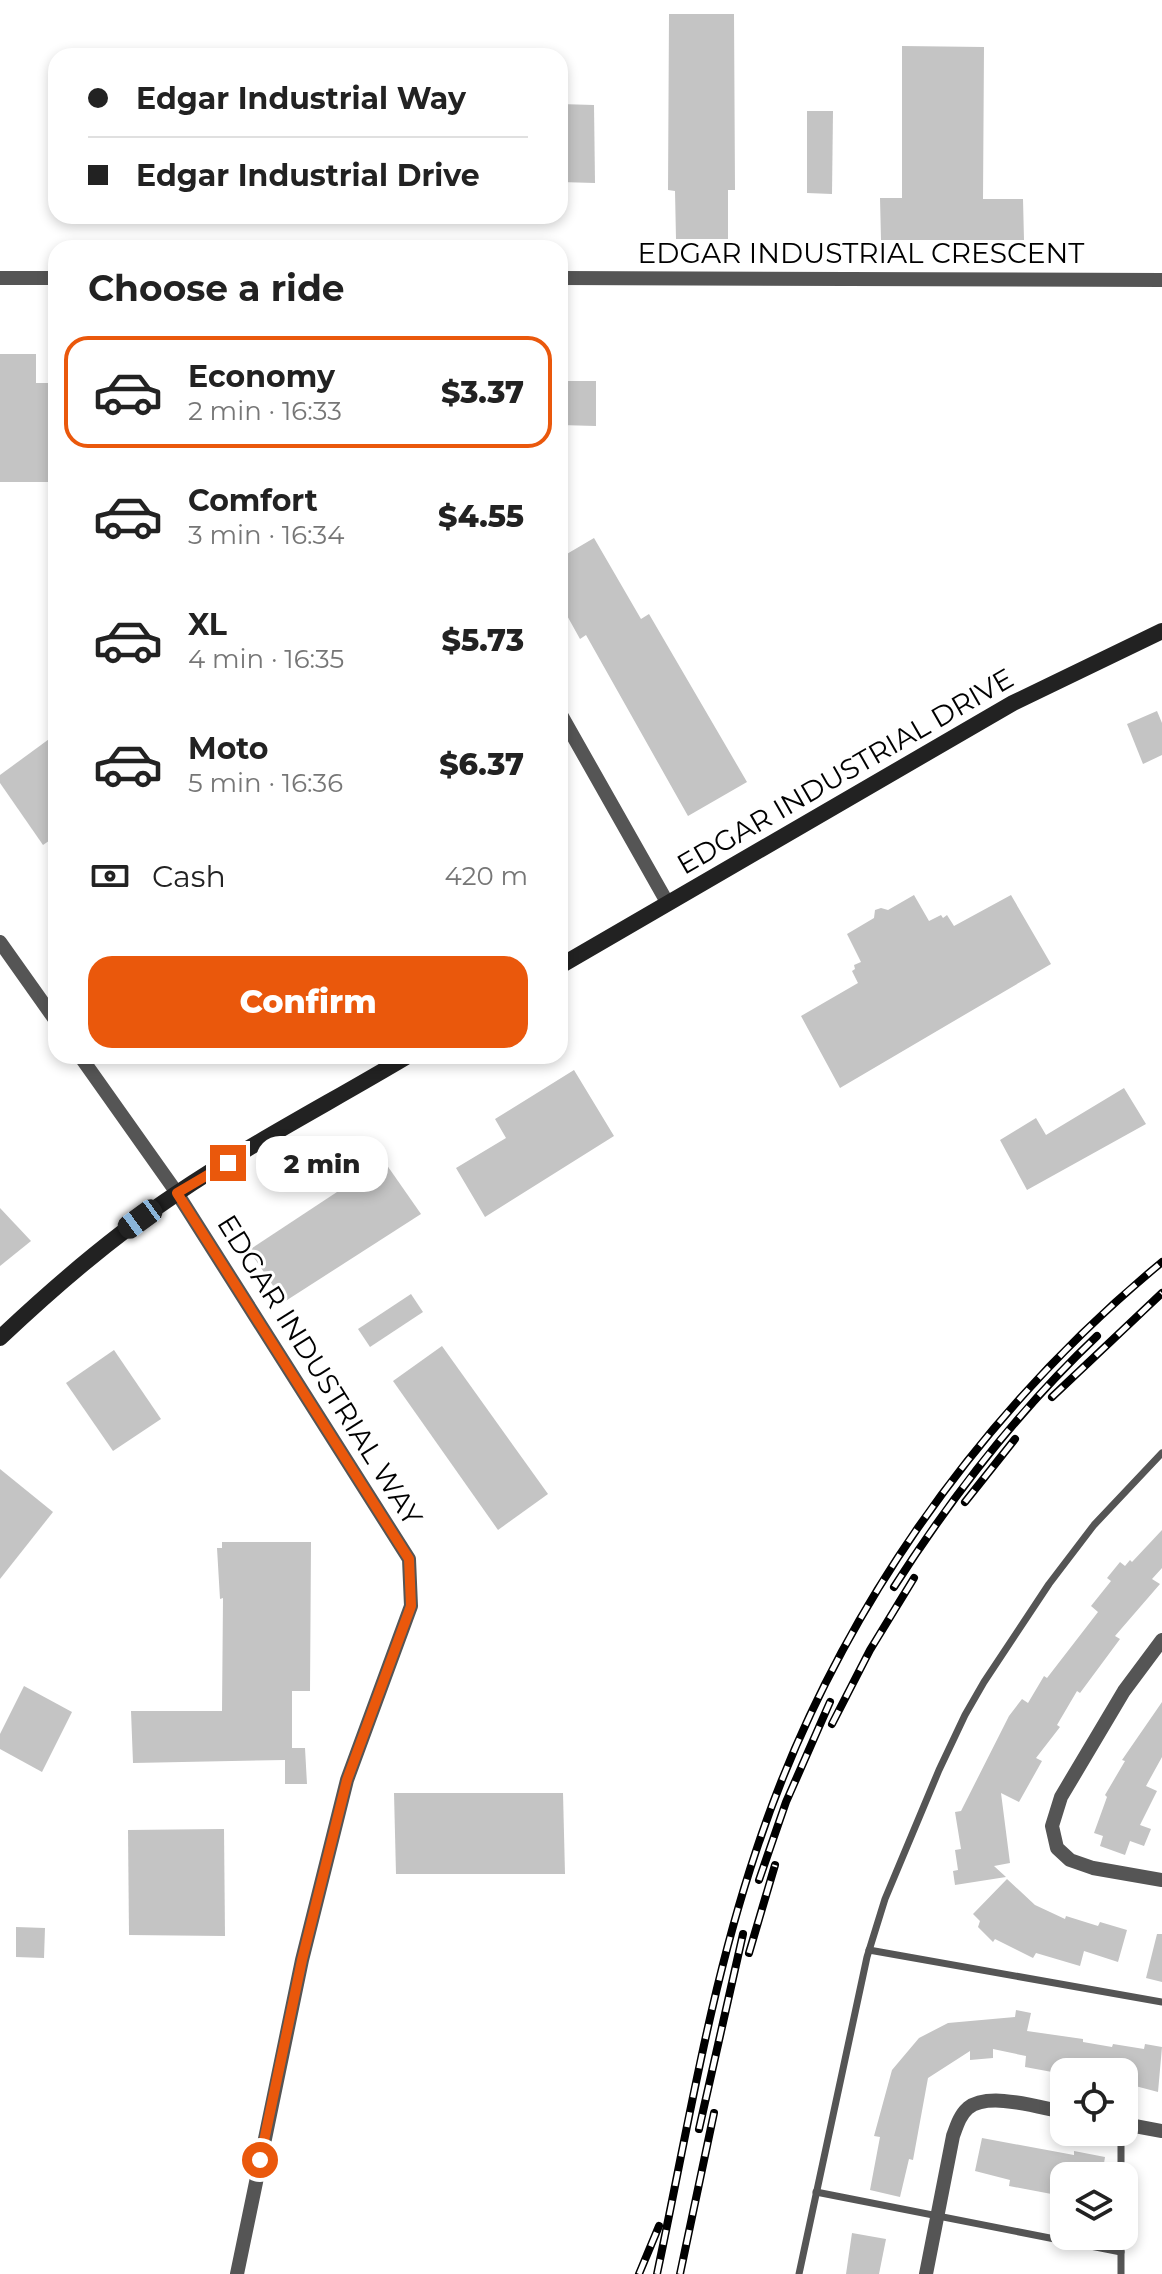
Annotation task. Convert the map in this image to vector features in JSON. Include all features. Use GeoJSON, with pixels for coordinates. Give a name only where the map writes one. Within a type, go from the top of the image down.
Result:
{"type":"FeatureCollection","features":[{"type":"Feature","properties":{"kind":"street"},"geometry":{"type":"LineString","coordinates":[[0,278],[48,278]]}},
{"type":"Feature","properties":{"kind":"street","name":"EDGAR INDUSTRIAL CRESCENT"},"geometry":{"type":"LineString","coordinates":[[568,278],[1162,280]]}},
{"type":"Feature","properties":{"kind":"street","name":"EDGAR INDUSTRIAL DRIVE"},"geometry":{"type":"LineString","coordinates":[[568,961],[1013,703],[1162,631]]}},
{"type":"Feature","properties":{"kind":"street"},"geometry":{"type":"LineString","coordinates":[[568,727],[667,902]]}},
{"type":"Feature","properties":{"kind":"street"},"geometry":{"type":"LineString","coordinates":[[0,942],[48,1010]]}},
{"type":"Feature","properties":{"kind":"street","name":"EDGAR INDUSTRIAL WAY"},"geometry":{"type":"LineString","coordinates":[[86,1064],[177,1193],[409,1559],[411,1606],[347,1780],[302,1960],[237,2274]]}},
{"type":"Feature","properties":{"kind":"street"},"geometry":{"type":"LineString","coordinates":[[0,1338],[44,1296],[122,1232],[177,1193],[395,1064]]}},
{"type":"Feature","properties":{"kind":"street"},"geometry":{"type":"LineString","coordinates":[[1162,1640],[1124,1691],[1061,1797],[1052,1826],[1057,1848],[1070,1860],[1093,1868],[1162,1880]]}},
{"type":"Feature","properties":{"kind":"street"},"geometry":{"type":"LineString","coordinates":[[926,2274],[953,2136],[958,2120],[966,2109],[990,2100],[1050,2110]]}},
{"type":"Feature","properties":{"kind":"street"},"geometry":{"type":"LineString","coordinates":[[1138,2127],[1162,2131]]}},
{"type":"Feature","properties":{"kind":"lane"},"geometry":{"type":"LineString","coordinates":[[799,2274],[869,1950],[885,1899],[933,1785],[984,1682],[1080,1542],[1162,1453]]}},
{"type":"Feature","properties":{"kind":"lane"},"geometry":{"type":"LineString","coordinates":[[869,1950],[1162,2002]]}},
{"type":"Feature","properties":{"kind":"lane"},"geometry":{"type":"LineString","coordinates":[[816,2192],[1121,2252],[1121,2274]]}},
{"type":"Feature","properties":{"kind":"building"},"geometry":{"type":"Polygon","coordinates":[[[669,14],[734,14],[735,190],[728,190],[728,239],[676,239],[675,191],[668,190],[669,14]]]}},
{"type":"Feature","properties":{"kind":"building"},"geometry":{"type":"Polygon","coordinates":[[[902,46],[984,47],[983,199],[1023,199],[1024,240],[881,240],[880,198],[902,198],[902,46]]]}},
{"type":"Feature","properties":{"kind":"building"},"geometry":{"type":"Polygon","coordinates":[[[568,104],[594,105],[595,183],[568,182],[568,104]]]}},
{"type":"Feature","properties":{"kind":"building"},"geometry":{"type":"Polygon","coordinates":[[[807,111],[833,111],[832,194],[807,193],[807,111]]]}},
{"type":"Feature","properties":{"kind":"building"},"geometry":{"type":"Polygon","coordinates":[[[0,354],[36,354],[36,383],[48,383],[48,482],[0,482],[0,354]]]}},
{"type":"Feature","properties":{"kind":"building"},"geometry":{"type":"Polygon","coordinates":[[[568,381],[596,381],[596,426],[568,425],[568,381]]]}},
{"type":"Feature","properties":{"kind":"building"},"geometry":{"type":"Polygon","coordinates":[[[594,538],[641,619],[649,614],[747,782],[688,816],[586,635],[580,639],[568,617],[568,553],[594,538]]]}},
{"type":"Feature","properties":{"kind":"building"},"geometry":{"type":"Polygon","coordinates":[[[1157,711],[1162,723],[1162,755],[1143,764],[1127,724],[1157,711]]]}},
{"type":"Feature","properties":{"kind":"building"},"geometry":{"type":"Polygon","coordinates":[[[48,740],[48,842],[43,845],[0,783],[0,775],[48,740]]]}},
{"type":"Feature","properties":{"kind":"building"},"geometry":{"type":"Polygon","coordinates":[[[914,895],[929,921],[947,915],[954,926],[1011,895],[1051,964],[840,1088],[801,1016],[858,983],[852,971],[854,965],[861,962],[847,934],[874,918],[875,910],[888,910],[914,895]]]}},
{"type":"Feature","properties":{"kind":"building"},"geometry":{"type":"Polygon","coordinates":[[[574,1070],[614,1136],[485,1217],[456,1168],[506,1138],[495,1119],[574,1070]]]}},
{"type":"Feature","properties":{"kind":"building"},"geometry":{"type":"Polygon","coordinates":[[[1124,1088],[1146,1124],[1027,1190],[1000,1140],[1036,1118],[1046,1135],[1124,1088]]]}},
{"type":"Feature","properties":{"kind":"building"},"geometry":{"type":"Polygon","coordinates":[[[384,1161],[421,1214],[284,1302],[249,1250],[384,1161]]]}},
{"type":"Feature","properties":{"kind":"building"},"geometry":{"type":"Polygon","coordinates":[[[0,1208],[31,1241],[0,1266],[0,1208]]]}},
{"type":"Feature","properties":{"kind":"building"},"geometry":{"type":"Polygon","coordinates":[[[411,1294],[423,1312],[370,1347],[358,1329],[411,1294]]]}},
{"type":"Feature","properties":{"kind":"building"},"geometry":{"type":"Polygon","coordinates":[[[442,1346],[548,1494],[498,1530],[393,1381],[442,1346]]]}},
{"type":"Feature","properties":{"kind":"building"},"geometry":{"type":"Polygon","coordinates":[[[114,1350],[161,1419],[113,1451],[66,1383],[114,1350]]]}},
{"type":"Feature","properties":{"kind":"building"},"geometry":{"type":"Polygon","coordinates":[[[0,1469],[53,1512],[0,1579],[0,1469]]]}},
{"type":"Feature","properties":{"kind":"building"},"geometry":{"type":"Polygon","coordinates":[[[1162,1530],[1162,1568],[1152,1579],[1160,1584],[1115,1636],[1120,1639],[1080,1693],[1077,1691],[1057,1725],[1060,1727],[1036,1758],[1042,1761],[1019,1802],[1001,1793],[1010,1863],[994,1866],[1006,1877],[955,1885],[953,1871],[958,1870],[955,1850],[961,1849],[955,1812],[961,1811],[1009,1716],[1022,1699],[1028,1703],[1044,1676],[1047,1678],[1098,1612],[1091,1606],[1111,1581],[1107,1578],[1120,1562],[1125,1566],[1130,1560],[1132,1562],[1162,1530]]]}},
{"type":"Feature","properties":{"kind":"building"},"geometry":{"type":"Polygon","coordinates":[[[222,1542],[311,1542],[310,1691],[292,1691],[292,1748],[305,1748],[307,1784],[285,1784],[285,1760],[133,1763],[131,1711],[222,1711],[223,1598],[220,1599],[217,1548],[222,1548],[222,1542]]]}},
{"type":"Feature","properties":{"kind":"building"},"geometry":{"type":"Polygon","coordinates":[[[24,1686],[72,1712],[42,1772],[0,1749],[0,1734],[24,1686]]]}},
{"type":"Feature","properties":{"kind":"building"},"geometry":{"type":"Polygon","coordinates":[[[1162,1702],[1162,1757],[1146,1786],[1157,1791],[1140,1825],[1151,1829],[1144,1846],[1130,1841],[1125,1855],[1100,1846],[1103,1836],[1094,1833],[1107,1797],[1105,1795],[1125,1761],[1122,1760],[1162,1702]]]}},
{"type":"Feature","properties":{"kind":"building"},"geometry":{"type":"Polygon","coordinates":[[[394,1793],[563,1793],[565,1874],[396,1874],[394,1793]]]}},
{"type":"Feature","properties":{"kind":"building"},"geometry":{"type":"Polygon","coordinates":[[[224,1829],[225,1936],[129,1935],[128,1830],[224,1829]]]}},
{"type":"Feature","properties":{"kind":"building"},"geometry":{"type":"Polygon","coordinates":[[[1007,1879],[1035,1905],[1065,1919],[1066,1916],[1098,1926],[1100,1922],[1127,1930],[1118,1962],[1084,1951],[1080,1966],[1036,1953],[1033,1958],[995,1939],[993,1942],[978,1927],[980,1921],[973,1914],[1007,1879]]]}},
{"type":"Feature","properties":{"kind":"building"},"geometry":{"type":"Polygon","coordinates":[[[16,1927],[45,1928],[44,1958],[16,1957],[16,1927]]]}},
{"type":"Feature","properties":{"kind":"building"},"geometry":{"type":"Polygon","coordinates":[[[1157,1934],[1162,1934],[1162,1982],[1146,1978],[1157,1934]]]}},
{"type":"Feature","properties":{"kind":"building"},"geometry":{"type":"Polygon","coordinates":[[[1016,2010],[1031,2013],[1027,2031],[1083,2039],[1083,2042],[1112,2047],[1113,2044],[1144,2049],[1145,2044],[1162,2047],[1158,2092],[1138,2087],[1138,2058],[1050,2058],[1050,2072],[1025,2067],[1026,2056],[993,2049],[993,2058],[970,2060],[970,2051],[928,2078],[913,2160],[909,2159],[900,2197],[870,2190],[880,2137],[874,2136],[892,2070],[919,2038],[948,2023],[1015,2017],[1016,2010]]]}},
{"type":"Feature","properties":{"kind":"building"},"geometry":{"type":"Polygon","coordinates":[[[982,2138],[1074,2155],[1074,2151],[1105,2157],[1104,2162],[1050,2162],[1050,2194],[1009,2186],[1010,2180],[975,2171],[982,2138]]]}},
{"type":"Feature","properties":{"kind":"building"},"geometry":{"type":"Polygon","coordinates":[[[852,2233],[886,2239],[879,2274],[846,2274],[852,2233]]]}},
{"type":"Feature","properties":{"kind":"railway"},"geometry":{"type":"LineString","coordinates":[[657,2274],[725,1955],[756,1851],[788,1766],[825,1684],[869,1604],[918,1528],[972,1455],[1031,1387],[1094,1322],[1162,1262]]}},
{"type":"Feature","properties":{"kind":"railway"},"geometry":{"type":"LineString","coordinates":[[1052,1397],[1162,1293]]}},
{"type":"Feature","properties":{"kind":"railway"},"geometry":{"type":"LineString","coordinates":[[894,1587],[988,1455],[1040,1394],[1097,1336]]}},
{"type":"Feature","properties":{"kind":"railway"},"geometry":{"type":"LineString","coordinates":[[965,1502],[1015,1439]]}},
{"type":"Feature","properties":{"kind":"railway"},"geometry":{"type":"LineString","coordinates":[[832,1724],[870,1650],[914,1578]]}},
{"type":"Feature","properties":{"kind":"railway"},"geometry":{"type":"LineString","coordinates":[[759,1880],[786,1802],[830,1702]]}},
{"type":"Feature","properties":{"kind":"railway"},"geometry":{"type":"LineString","coordinates":[[749,1953],[775,1865]]}},
{"type":"Feature","properties":{"kind":"railway"},"geometry":{"type":"LineString","coordinates":[[699,2129],[743,1934]]}},
{"type":"Feature","properties":{"kind":"railway"},"geometry":{"type":"LineString","coordinates":[[680,2274],[714,2113]]}},
{"type":"Feature","properties":{"kind":"railway"},"geometry":{"type":"LineString","coordinates":[[639,2274],[659,2226]]}},
{"type":"Feature","properties":{"kind":"route"},"geometry":{"type":"LineString","coordinates":[[228,1163],[177,1193],[409,1559],[411,1606],[347,1780],[302,1960],[260,2160]]}}]}
